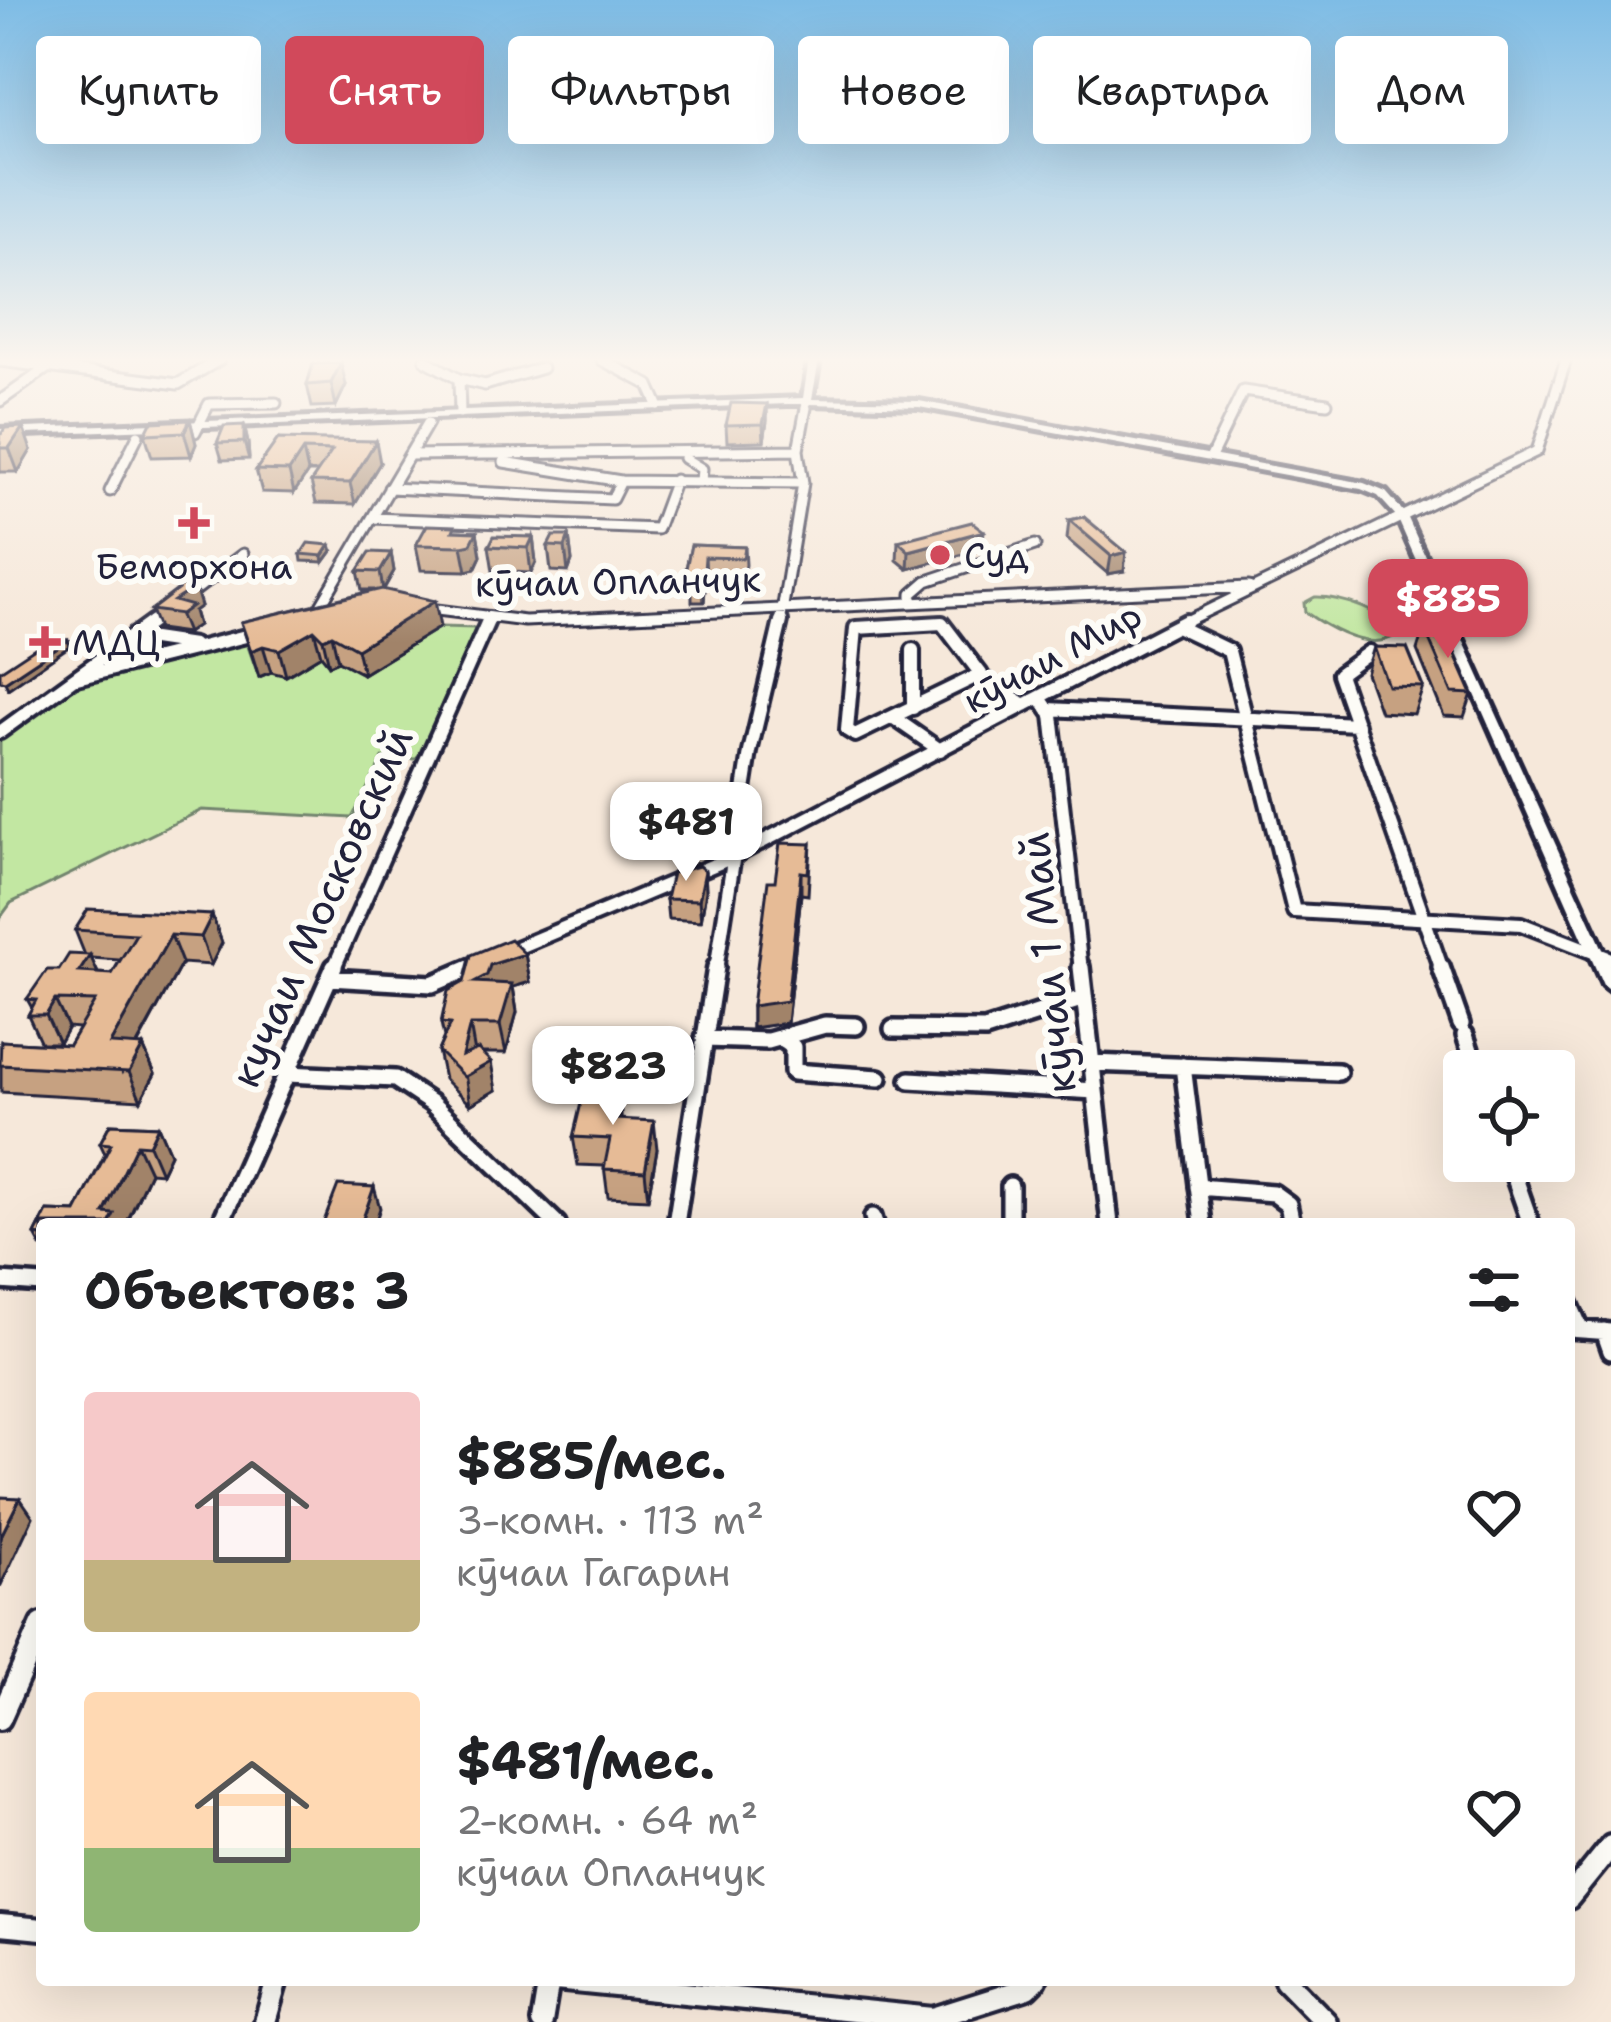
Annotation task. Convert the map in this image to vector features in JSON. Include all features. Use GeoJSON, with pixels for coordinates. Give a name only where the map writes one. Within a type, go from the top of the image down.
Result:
{"type":"FeatureCollection","features":[{"type":"Feature","properties":{"kind":"main road"},"geometry":{"type":"LineString","coordinates":[[1214,454],[1342,478],[1382,494],[1402,516],[1604,956],[1611,986]]}},
{"type":"Feature","properties":{"kind":"street"},"geometry":{"type":"LineString","coordinates":[[110,490],[127,454]]}},
{"type":"Feature","properties":{"kind":"street"},"geometry":{"type":"LineString","coordinates":[[313,620],[409,455],[597,454]]}},
{"type":"Feature","properties":{"kind":"street"},"geometry":{"type":"LineString","coordinates":[[677,1218],[750,752],[784,609],[803,483],[799,454]]}},
{"type":"Feature","properties":{"kind":"street","name":"кӯчаи Мир"},"geometry":{"type":"LineString","coordinates":[[733,857],[1025,705],[1044,704],[1254,586],[1530,454]]}},
{"type":"Feature","properties":{"kind":"street"},"geometry":{"type":"LineString","coordinates":[[475,457],[621,481],[803,483]]}},
{"type":"Feature","properties":{"kind":"street"},"geometry":{"type":"LineString","coordinates":[[685,458],[701,469],[701,481]]}},
{"type":"Feature","properties":{"kind":"street"},"geometry":{"type":"LineString","coordinates":[[372,518],[657,529],[675,480]]}},
{"type":"Feature","properties":{"kind":"street"},"geometry":{"type":"LineString","coordinates":[[389,488],[612,500],[621,481]]}},
{"type":"Feature","properties":{"kind":"street"},"geometry":{"type":"LineString","coordinates":[[912,603],[917,587],[927,581],[1035,545]]}},
{"type":"Feature","properties":{"kind":"street"},"geometry":{"type":"LineString","coordinates":[[0,732],[243,554]]}},
{"type":"Feature","properties":{"kind":"street","name":"кӯчаи Опланчук"},"geometry":{"type":"LineString","coordinates":[[410,607],[489,619],[1254,586]]}},
{"type":"Feature","properties":{"kind":"street"},"geometry":{"type":"LineString","coordinates":[[324,600],[340,601]]}},
{"type":"Feature","properties":{"kind":"street"},"geometry":{"type":"LineString","coordinates":[[291,625],[334,615]]}},
{"type":"Feature","properties":{"kind":"street","name":"кучаи Московский"},"geometry":{"type":"LineString","coordinates":[[223,1218],[489,619]]}},
{"type":"Feature","properties":{"kind":"street"},"geometry":{"type":"LineString","coordinates":[[978,675],[855,735],[848,730],[856,628],[942,623],[978,675],[1025,705]]}},
{"type":"Feature","properties":{"kind":"street"},"geometry":{"type":"LineString","coordinates":[[1177,626],[1229,651],[1294,911],[1521,924],[1604,956]]}},
{"type":"Feature","properties":{"kind":"street"},"geometry":{"type":"LineString","coordinates":[[77,678],[269,631]]}},
{"type":"Feature","properties":{"kind":"street"},"geometry":{"type":"LineString","coordinates":[[133,636],[202,646]]}},
{"type":"Feature","properties":{"kind":"street"},"geometry":{"type":"LineString","coordinates":[[913,650],[913,708]]}},
{"type":"Feature","properties":{"kind":"street"},"geometry":{"type":"LineString","coordinates":[[1369,652],[1339,674],[1470,1050]]}},
{"type":"Feature","properties":{"kind":"street"},"geometry":{"type":"LineString","coordinates":[[1044,704],[1357,724]]}},
{"type":"Feature","properties":{"kind":"street","name":"кӯчаи 1 Май"},"geometry":{"type":"LineString","coordinates":[[1044,704],[1109,1218]]}},
{"type":"Feature","properties":{"kind":"street"},"geometry":{"type":"LineString","coordinates":[[893,718],[940,750]]}},
{"type":"Feature","properties":{"kind":"street"},"geometry":{"type":"LineString","coordinates":[[329,978],[432,984],[733,857]]}},
{"type":"Feature","properties":{"kind":"street"},"geometry":{"type":"LineString","coordinates":[[893,1029],[985,1030],[1084,998]]}},
{"type":"Feature","properties":{"kind":"street"},"geometry":{"type":"LineString","coordinates":[[704,1039],[781,1038],[825,1025],[856,1026]]}},
{"type":"Feature","properties":{"kind":"street"},"geometry":{"type":"LineString","coordinates":[[781,1038],[794,1047],[793,1072],[879,1078]]}},
{"type":"Feature","properties":{"kind":"street"},"geometry":{"type":"LineString","coordinates":[[1091,1063],[1338,1072]]}},
{"type":"Feature","properties":{"kind":"street"},"geometry":{"type":"LineString","coordinates":[[1183,1066],[1202,1218]]}},
{"type":"Feature","properties":{"kind":"street"},"geometry":{"type":"LineString","coordinates":[[287,1074],[395,1079],[430,1103],[551,1218]]}},
{"type":"Feature","properties":{"kind":"street"},"geometry":{"type":"LineString","coordinates":[[910,1080],[1095,1091]]}},
{"type":"Feature","properties":{"kind":"street"},"geometry":{"type":"LineString","coordinates":[[1516,1182],[1529,1218]]}},
{"type":"Feature","properties":{"kind":"street"},"geometry":{"type":"LineString","coordinates":[[1010,1186],[1010,1218]]}},
{"type":"Feature","properties":{"kind":"street"},"geometry":{"type":"LineString","coordinates":[[1198,1187],[1273,1193],[1288,1204],[1291,1218]]}},
{"type":"Feature","properties":{"kind":"street"},"geometry":{"type":"LineString","coordinates":[[0,1281],[36,1284]]}},
{"type":"Feature","properties":{"kind":"street"},"geometry":{"type":"LineString","coordinates":[[1575,1329],[1607,1331],[1611,1351]]}},
{"type":"Feature","properties":{"kind":"street"},"geometry":{"type":"LineString","coordinates":[[0,1719],[36,1638]]}},
{"type":"Feature","properties":{"kind":"street"},"geometry":{"type":"LineString","coordinates":[[1575,1886],[1611,1846]]}},
{"type":"Feature","properties":{"kind":"street"},"geometry":{"type":"LineString","coordinates":[[0,1925],[36,1928]]}},
{"type":"Feature","properties":{"kind":"street"},"geometry":{"type":"LineString","coordinates":[[265,2022],[275,1986]]}},
{"type":"Feature","properties":{"kind":"street"},"geometry":{"type":"LineString","coordinates":[[542,2022],[551,1986]]}},
{"type":"Feature","properties":{"kind":"street"},"geometry":{"type":"LineString","coordinates":[[612,1986],[933,2018],[1030,1986]]}},
{"type":"Feature","properties":{"kind":"street"},"geometry":{"type":"LineString","coordinates":[[1291,1986],[1326,2022]]}},
{"type":"Feature","properties":{"kind":"green space"},"geometry":{"type":"Polygon","coordinates":[[[1315,597],[1362,607],[1384,619],[1396,635],[1374,641],[1337,631],[1305,612],[1304,603],[1315,597]]]}},
{"type":"Feature","properties":{"kind":"green space"},"geometry":{"type":"Polygon","coordinates":[[[440,627],[476,628],[417,759],[383,758],[352,818],[202,810],[11,903],[0,918],[0,734],[66,686],[246,641],[259,677],[271,672],[287,676],[321,655],[329,664],[338,661],[363,674],[440,627]]]}},
{"type":"Feature","properties":{"kind":"building"},"geometry":{"type":"Polygon","coordinates":[[[267,454],[300,454],[289,471],[256,470],[267,454]]]}},
{"type":"Feature","properties":{"kind":"building"},"geometry":{"type":"Polygon","coordinates":[[[330,454],[368,454],[350,483],[311,482],[330,454]]]}},
{"type":"Feature","properties":{"kind":"building"},"geometry":{"type":"Polygon","coordinates":[[[1084,517],[1126,552],[1111,556],[1069,520],[1084,517]]]}},
{"type":"Feature","properties":{"kind":"building"},"geometry":{"type":"Polygon","coordinates":[[[972,522],[984,531],[909,551],[898,541],[972,522]]]}},
{"type":"Feature","properties":{"kind":"building"},"geometry":{"type":"Polygon","coordinates":[[[427,525],[477,532],[471,544],[462,546],[416,545],[427,525]]]}},
{"type":"Feature","properties":{"kind":"building"},"geometry":{"type":"Polygon","coordinates":[[[494,536],[533,537],[528,548],[489,546],[494,536]]]}},
{"type":"Feature","properties":{"kind":"building"},"geometry":{"type":"Polygon","coordinates":[[[553,536],[569,536],[565,547],[548,546],[553,536]]]}},
{"type":"Feature","properties":{"kind":"building"},"geometry":{"type":"Polygon","coordinates":[[[308,543],[330,545],[323,556],[301,554],[308,543]]]}},
{"type":"Feature","properties":{"kind":"building"},"geometry":{"type":"Polygon","coordinates":[[[691,545],[745,547],[743,558],[705,557],[703,584],[691,583],[692,573],[685,573],[691,545]]]}},
{"type":"Feature","properties":{"kind":"building"},"geometry":{"type":"Polygon","coordinates":[[[370,552],[391,553],[380,572],[358,571],[370,552]]]}},
{"type":"Feature","properties":{"kind":"building"},"geometry":{"type":"Polygon","coordinates":[[[185,584],[195,587],[174,601],[192,606],[181,614],[151,610],[185,584]]]}},
{"type":"Feature","properties":{"kind":"building"},"geometry":{"type":"Polygon","coordinates":[[[382,589],[435,601],[357,649],[332,635],[323,639],[314,630],[279,650],[263,646],[251,651],[241,622],[382,589]]]}},
{"type":"Feature","properties":{"kind":"building"},"geometry":{"type":"Polygon","coordinates":[[[1424,628],[1443,628],[1472,694],[1452,693],[1424,628]]]}},
{"type":"Feature","properties":{"kind":"building"},"geometry":{"type":"Polygon","coordinates":[[[53,636],[68,640],[0,681],[0,671],[53,636]]]}},
{"type":"Feature","properties":{"kind":"building"},"geometry":{"type":"Polygon","coordinates":[[[1374,647],[1407,648],[1423,687],[1388,686],[1374,647]]]}},
{"type":"Feature","properties":{"kind":"building"},"geometry":{"type":"Polygon","coordinates":[[[780,843],[811,844],[808,873],[801,872],[787,1001],[752,1006],[768,881],[775,881],[780,843]]]}},
{"type":"Feature","properties":{"kind":"building"},"geometry":{"type":"Polygon","coordinates":[[[699,866],[705,871],[699,900],[666,899],[672,873],[699,866]]]}},
{"type":"Feature","properties":{"kind":"building"},"geometry":{"type":"Polygon","coordinates":[[[88,909],[212,915],[201,937],[171,935],[110,1044],[143,1046],[129,1072],[0,1065],[1,1041],[69,1045],[95,1001],[55,1000],[46,1015],[28,1015],[36,1000],[27,999],[47,970],[59,970],[69,954],[90,955],[79,972],[112,974],[136,934],[75,930],[88,909]]]}},
{"type":"Feature","properties":{"kind":"building"},"geometry":{"type":"Polygon","coordinates":[[[510,939],[525,954],[490,965],[487,975],[474,982],[512,984],[500,1025],[470,1025],[462,1056],[478,1049],[491,1062],[464,1077],[438,1051],[450,1024],[441,1023],[448,991],[464,982],[471,955],[510,939]]]}},
{"type":"Feature","properties":{"kind":"building"},"geometry":{"type":"Polygon","coordinates":[[[586,1082],[618,1084],[616,1119],[654,1121],[645,1171],[604,1169],[610,1139],[573,1137],[586,1082]]]}},
{"type":"Feature","properties":{"kind":"building"},"geometry":{"type":"Polygon","coordinates":[[[110,1124],[158,1126],[149,1145],[137,1144],[104,1213],[114,1214],[112,1218],[44,1218],[47,1211],[76,1212],[111,1144],[100,1143],[110,1124]]]}},
{"type":"Feature","properties":{"kind":"building"},"geometry":{"type":"Polygon","coordinates":[[[338,1185],[374,1187],[363,1218],[325,1218],[338,1185]]]}},
{"type":"Feature","properties":{"kind":"building"},"geometry":{"type":"Polygon","coordinates":[[[0,1497],[20,1498],[0,1538],[0,1497]]]}},
{"type":"Feature","properties":{"kind":"place","name":"Беморхона"},"geometry":{"type":"Point","coordinates":[194,523]}},
{"type":"Feature","properties":{"kind":"place","name":"Суд"},"geometry":{"type":"Point","coordinates":[940,555]}},
{"type":"Feature","properties":{"kind":"place","name":"МДЦ"},"geometry":{"type":"Point","coordinates":[45,642]}}]}
